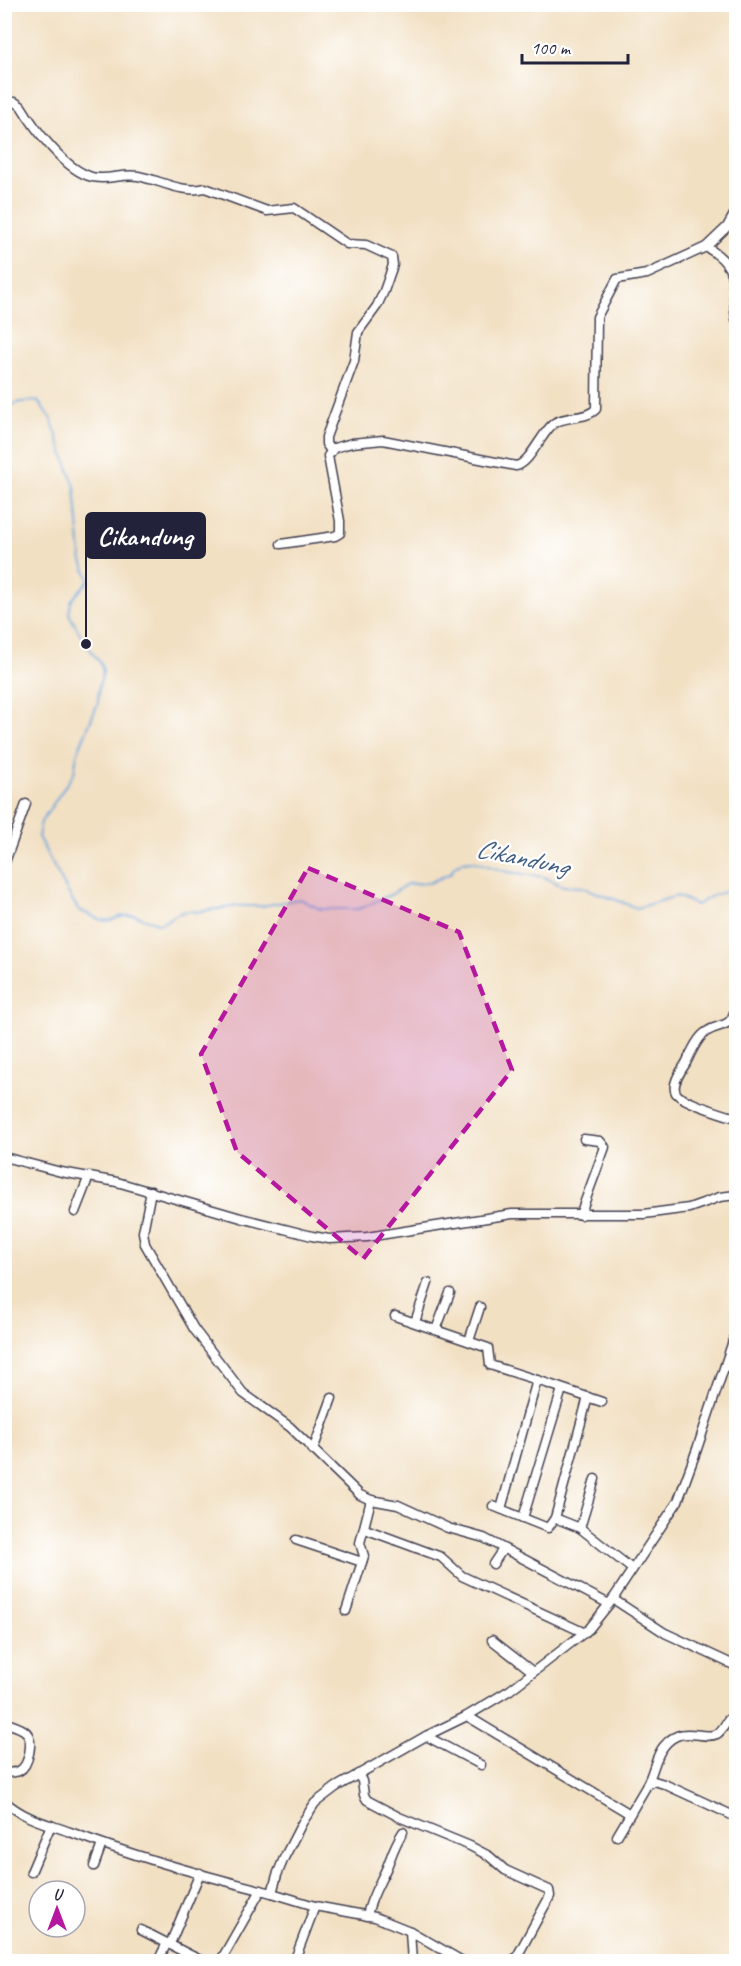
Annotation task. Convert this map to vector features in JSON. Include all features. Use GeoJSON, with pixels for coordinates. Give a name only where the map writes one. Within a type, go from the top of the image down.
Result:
{"type":"FeatureCollection","features":[{"type":"Feature","properties":{"kind":"street"},"geometry":{"type":"LineString","coordinates":[[4,108],[9,103],[15,102],[21,106],[52,149],[79,171],[93,177],[137,176],[181,188],[195,190],[205,188],[267,211],[294,208],[347,244],[366,245],[392,257],[393,266],[384,291],[377,306],[358,332],[354,361],[326,437],[331,451]]}},
{"type":"Feature","properties":{"kind":"street"},"geometry":{"type":"LineString","coordinates":[[281,544],[335,536],[340,533],[340,521],[328,456],[334,448],[352,443],[383,440],[516,466],[520,465],[551,426],[559,420],[592,413],[596,409],[597,317],[617,279],[647,274],[706,247],[727,227],[736,211]]}},
{"type":"Feature","properties":{"kind":"street"},"geometry":{"type":"LineString","coordinates":[[706,247],[717,253],[733,271],[736,319]]}},
{"type":"Feature","properties":{"kind":"street"},"geometry":{"type":"LineString","coordinates":[[4,865],[26,804]]}},
{"type":"Feature","properties":{"kind":"street"},"geometry":{"type":"LineString","coordinates":[[736,1006],[731,1020],[726,1025],[706,1032],[700,1038],[675,1084],[675,1092],[688,1101],[736,1118]]}},
{"type":"Feature","properties":{"kind":"street"},"geometry":{"type":"LineString","coordinates":[[580,1215],[605,1148],[600,1142],[584,1139]]}},
{"type":"Feature","properties":{"kind":"street"},"geometry":{"type":"LineString","coordinates":[[4,1156],[61,1172],[89,1176],[151,1191],[241,1218],[329,1239],[367,1237],[512,1214],[644,1214],[674,1211],[720,1197],[736,1195]]}},
{"type":"Feature","properties":{"kind":"street"},"geometry":{"type":"LineString","coordinates":[[75,1212],[89,1176]]}},
{"type":"Feature","properties":{"kind":"street"},"geometry":{"type":"LineString","coordinates":[[151,1191],[143,1238],[148,1251],[194,1329],[243,1393],[290,1427],[360,1495],[371,1500],[398,1505],[448,1528],[484,1538],[611,1601],[665,1633],[736,1666]]}},
{"type":"Feature","properties":{"kind":"street"},"geometry":{"type":"LineString","coordinates":[[415,1322],[428,1283]]}},
{"type":"Feature","properties":{"kind":"street"},"geometry":{"type":"LineString","coordinates":[[436,1330],[450,1293]]}},
{"type":"Feature","properties":{"kind":"street"},"geometry":{"type":"LineString","coordinates":[[469,1341],[480,1307]]}},
{"type":"Feature","properties":{"kind":"street"},"geometry":{"type":"LineString","coordinates":[[395,1316],[488,1348],[490,1365],[602,1402]]}},
{"type":"Feature","properties":{"kind":"street"},"geometry":{"type":"LineString","coordinates":[[272,1893],[284,1858],[315,1803],[358,1774],[467,1716],[510,1690],[585,1633],[611,1601],[678,1501],[736,1332]]}},
{"type":"Feature","properties":{"kind":"street"},"geometry":{"type":"LineString","coordinates":[[537,1380],[497,1508],[548,1528],[555,1518],[588,1397]]}},
{"type":"Feature","properties":{"kind":"street"},"geometry":{"type":"LineString","coordinates":[[523,1518],[562,1389]]}},
{"type":"Feature","properties":{"kind":"street"},"geometry":{"type":"LineString","coordinates":[[313,1450],[332,1398]]}},
{"type":"Feature","properties":{"kind":"street"},"geometry":{"type":"LineString","coordinates":[[580,1528],[595,1479]]}},
{"type":"Feature","properties":{"kind":"street"},"geometry":{"type":"LineString","coordinates":[[346,1611],[362,1562],[364,1553],[360,1543],[371,1500]]}},
{"type":"Feature","properties":{"kind":"street"},"geometry":{"type":"LineString","coordinates":[[555,1518],[580,1528],[632,1569]]}},
{"type":"Feature","properties":{"kind":"street"},"geometry":{"type":"LineString","coordinates":[[364,1529],[441,1557],[462,1576],[585,1633]]}},
{"type":"Feature","properties":{"kind":"street"},"geometry":{"type":"LineString","coordinates":[[296,1540],[362,1562]]}},
{"type":"Feature","properties":{"kind":"street"},"geometry":{"type":"LineString","coordinates":[[493,1564],[503,1549]]}},
{"type":"Feature","properties":{"kind":"street"},"geometry":{"type":"LineString","coordinates":[[492,1640],[533,1672]]}},
{"type":"Feature","properties":{"kind":"street"},"geometry":{"type":"LineString","coordinates":[[467,1716],[630,1814]]}},
{"type":"Feature","properties":{"kind":"street"},"geometry":{"type":"LineString","coordinates":[[616,1836],[647,1785],[664,1746],[681,1734],[714,1735],[720,1732],[729,1719]]}},
{"type":"Feature","properties":{"kind":"street"},"geometry":{"type":"LineString","coordinates":[[4,1722],[24,1730],[29,1735],[30,1742],[24,1766],[18,1771],[4,1773]]}},
{"type":"Feature","properties":{"kind":"street"},"geometry":{"type":"LineString","coordinates":[[426,1736],[481,1765]]}},
{"type":"Feature","properties":{"kind":"street"},"geometry":{"type":"LineString","coordinates":[[358,1774],[367,1800],[399,1817],[470,1846],[505,1870],[549,1890],[550,1896],[514,1962]]}},
{"type":"Feature","properties":{"kind":"street"},"geometry":{"type":"LineString","coordinates":[[647,1785],[654,1781],[664,1784],[736,1817]]}},
{"type":"Feature","properties":{"kind":"street"},"geometry":{"type":"LineString","coordinates":[[4,1801],[26,1816],[102,1844],[315,1906],[367,1916],[410,1931],[464,1962]]}},
{"type":"Feature","properties":{"kind":"street"},"geometry":{"type":"LineString","coordinates":[[31,1872],[51,1825]]}},
{"type":"Feature","properties":{"kind":"street"},"geometry":{"type":"LineString","coordinates":[[367,1916],[368,1906],[392,1850],[403,1832]]}},
{"type":"Feature","properties":{"kind":"street"},"geometry":{"type":"LineString","coordinates":[[94,1866],[102,1844]]}},
{"type":"Feature","properties":{"kind":"street"},"geometry":{"type":"LineString","coordinates":[[161,1962],[161,1956],[169,1944],[200,1873]]}},
{"type":"Feature","properties":{"kind":"street"},"geometry":{"type":"LineString","coordinates":[[220,1962],[261,1890]]}},
{"type":"Feature","properties":{"kind":"street"},"geometry":{"type":"LineString","coordinates":[[294,1962],[315,1906]]}},
{"type":"Feature","properties":{"kind":"street"},"geometry":{"type":"LineString","coordinates":[[141,1930],[204,1962]]}},
{"type":"Feature","properties":{"kind":"street"},"geometry":{"type":"LineString","coordinates":[[410,1931],[412,1962]]}},
{"type":"Feature","properties":{"kind":"highlighted area"},"geometry":{"type":"Polygon","coordinates":[[[308,868],[459,932],[512,1070],[363,1259],[237,1152],[201,1054],[308,868]]]}},
{"type":"Feature","properties":{"kind":"waterway","name":"Cikandung"},"geometry":{"type":"LineString","coordinates":[[4,407],[21,402],[38,401],[51,419],[75,487],[81,556],[89,580],[71,601],[69,614],[86,644],[101,664],[103,672],[98,703],[77,754],[74,773],[41,822],[38,837],[79,910],[101,920],[110,921],[134,915],[161,924],[187,911],[262,906],[300,899],[320,909],[359,909],[392,894],[407,884],[429,883],[451,873],[454,867],[462,862],[472,861],[508,872],[544,877],[563,886],[582,887],[637,908],[677,896],[697,905],[721,893],[736,894]]}},
{"type":"Feature","properties":{"kind":"place","name":"Cikandung"},"geometry":{"type":"Point","coordinates":[86,644]}}]}
